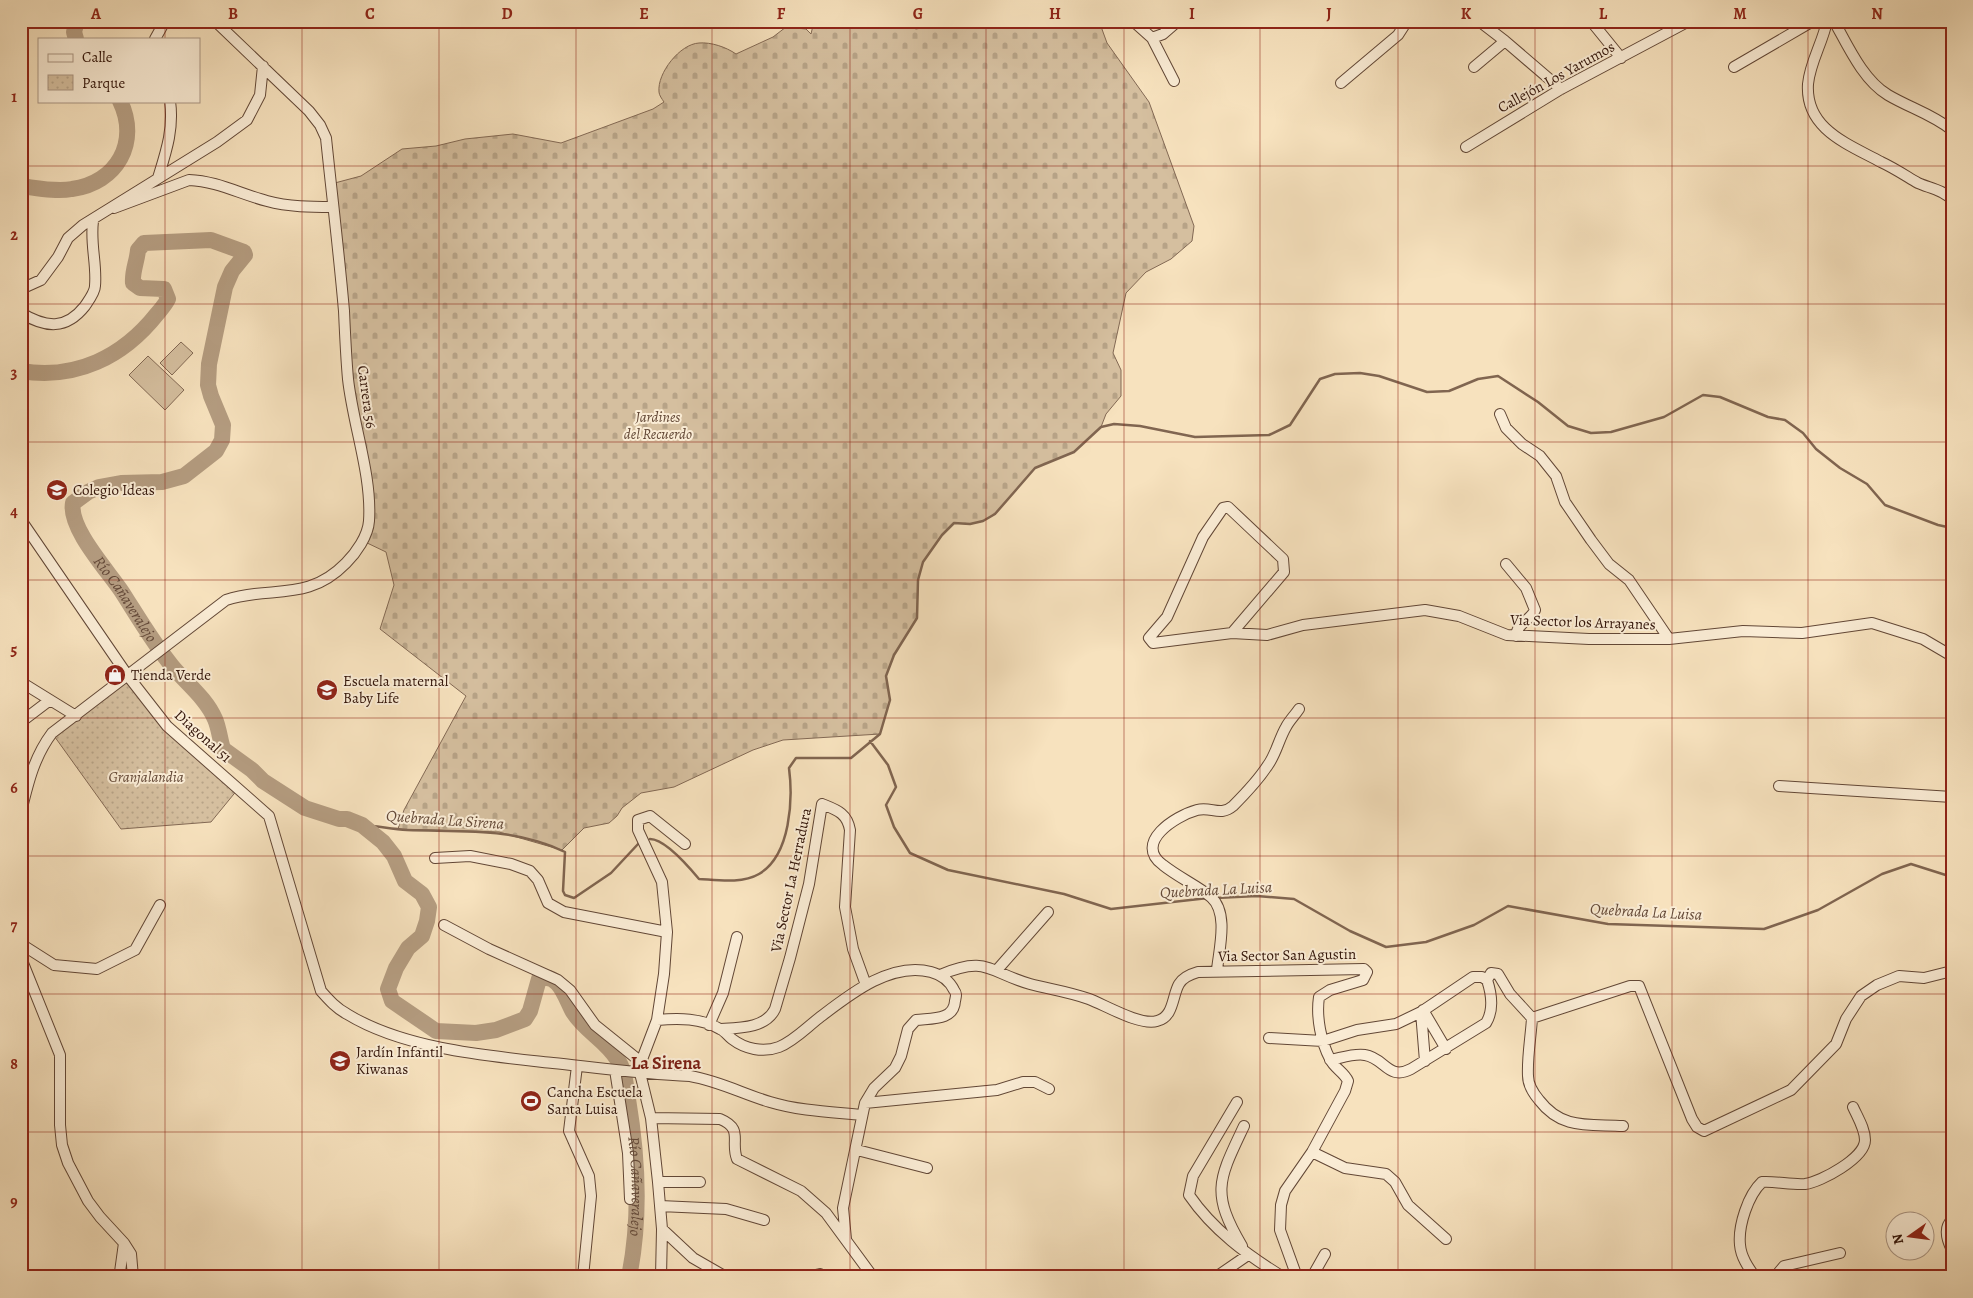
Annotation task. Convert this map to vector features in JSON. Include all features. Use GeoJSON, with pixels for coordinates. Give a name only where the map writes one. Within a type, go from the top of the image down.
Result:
{"type":"FeatureCollection","features":[{"type":"Feature","properties":{"kind":"street"},"geometry":{"type":"LineString","coordinates":[[156,38],[165,21]]}},
{"type":"Feature","properties":{"kind":"street","name":"Carrera 56"},"geometry":{"type":"LineString","coordinates":[[21,812],[30,775],[40,749],[52,733],[226,600],[255,592],[302,590],[324,580],[345,564],[363,541],[369,523],[368,497],[348,379],[334,207],[326,138],[320,125],[216,21]]}},
{"type":"Feature","properties":{"kind":"street"},"geometry":{"type":"LineString","coordinates":[[1133,21],[1152,38],[1174,81]]}},
{"type":"Feature","properties":{"kind":"street"},"geometry":{"type":"LineString","coordinates":[[1152,38],[1163,34],[1178,21]]}},
{"type":"Feature","properties":{"kind":"street"},"geometry":{"type":"LineString","coordinates":[[1341,83],[1398,35],[1407,21]]}},
{"type":"Feature","properties":{"kind":"street"},"geometry":{"type":"LineString","coordinates":[[1591,21],[1621,58]]}},
{"type":"Feature","properties":{"kind":"street","name":"Callejón Los Yarumos"},"geometry":{"type":"LineString","coordinates":[[1466,147],[1561,89],[1689,21]]}},
{"type":"Feature","properties":{"kind":"street"},"geometry":{"type":"LineString","coordinates":[[1734,67],[1813,21]]}},
{"type":"Feature","properties":{"kind":"street"},"geometry":{"type":"LineString","coordinates":[[1827,21],[1808,82],[1808,101],[1814,115],[1824,126],[1859,152],[1881,161],[1920,184],[1944,193],[1952,200]]}},
{"type":"Feature","properties":{"kind":"street"},"geometry":{"type":"LineString","coordinates":[[1834,21],[1862,67],[1881,90],[1936,117],[1952,130]]}},
{"type":"Feature","properties":{"kind":"street"},"geometry":{"type":"LineString","coordinates":[[1485,23],[1561,89]]}},
{"type":"Feature","properties":{"kind":"street"},"geometry":{"type":"LineString","coordinates":[[1474,67],[1505,41]]}},
{"type":"Feature","properties":{"kind":"street"},"geometry":{"type":"LineString","coordinates":[[21,288],[42,280],[68,238],[83,225],[93,221],[109,207],[217,142],[247,120],[260,95],[263,66]]}},
{"type":"Feature","properties":{"kind":"street"},"geometry":{"type":"LineString","coordinates":[[158,178],[169,144],[172,121],[170,102]]}},
{"type":"Feature","properties":{"kind":"street"},"geometry":{"type":"LineString","coordinates":[[109,207],[115,208],[126,205],[173,184],[188,180],[201,180],[229,187],[266,201],[334,207]]}},
{"type":"Feature","properties":{"kind":"street"},"geometry":{"type":"LineString","coordinates":[[21,313],[45,324],[59,324],[75,318],[95,288],[91,238],[93,221]]}},
{"type":"Feature","properties":{"kind":"street"},"geometry":{"type":"LineString","coordinates":[[1500,414],[1506,428],[1522,444],[1540,456],[1556,476],[1565,502],[1609,564],[1628,580],[1669,639]]}},
{"type":"Feature","properties":{"kind":"street","name":"Via Sector los Arrayanes"},"geometry":{"type":"LineString","coordinates":[[1232,632],[1284,572],[1285,566],[1284,559],[1228,507],[1223,508],[1203,537],[1167,617],[1149,638],[1152,643],[1232,632],[1267,635],[1302,625],[1425,610],[1459,616],[1496,632],[1516,636],[1669,639],[1743,631],[1802,633],[1872,623],[1922,639],[1952,656]]}},
{"type":"Feature","properties":{"kind":"street","name":"Diagonal 51"},"geometry":{"type":"LineString","coordinates":[[21,520],[128,676],[167,726],[268,816],[322,991],[333,1004],[347,1014],[399,1036],[506,1058],[577,1066]]}},
{"type":"Feature","properties":{"kind":"street"},"geometry":{"type":"LineString","coordinates":[[1506,564],[1526,588],[1535,610],[1533,616],[1519,626],[1516,636]]}},
{"type":"Feature","properties":{"kind":"street"},"geometry":{"type":"LineString","coordinates":[[21,682],[76,716]]}},
{"type":"Feature","properties":{"kind":"street"},"geometry":{"type":"LineString","coordinates":[[21,722],[50,700]]}},
{"type":"Feature","properties":{"kind":"street"},"geometry":{"type":"LineString","coordinates":[[1217,970],[1221,922],[1219,908],[1212,898],[1161,864],[1154,856],[1151,847],[1154,838],[1163,829],[1192,812],[1200,809],[1220,813],[1228,810],[1269,764],[1286,726],[1299,709]]}},
{"type":"Feature","properties":{"kind":"street"},"geometry":{"type":"LineString","coordinates":[[1779,786],[1952,797]]}},
{"type":"Feature","properties":{"kind":"street","name":"Via Sector La Herradura"},"geometry":{"type":"LineString","coordinates":[[721,1029],[759,1024],[772,1015],[775,1009],[808,884],[822,804],[844,814],[849,822],[845,907],[854,949],[866,985]]}},
{"type":"Feature","properties":{"kind":"street"},"geometry":{"type":"LineString","coordinates":[[661,1277],[662,1228],[651,1118],[636,1073],[657,1020],[664,974],[666,932],[662,882],[638,830],[638,820],[650,816],[685,844]]}},
{"type":"Feature","properties":{"kind":"street"},"geometry":{"type":"LineString","coordinates":[[434,858],[470,856],[511,864],[530,871],[538,880],[548,903],[564,912],[666,932]]}},
{"type":"Feature","properties":{"kind":"street"},"geometry":{"type":"LineString","coordinates":[[21,944],[54,965],[97,969],[135,950],[160,905]]}},
{"type":"Feature","properties":{"kind":"street"},"geometry":{"type":"LineString","coordinates":[[997,970],[1048,912]]}},
{"type":"Feature","properties":{"kind":"street"},"geometry":{"type":"LineString","coordinates":[[444,925],[489,949],[558,980],[570,990],[595,1025],[641,1062]]}},
{"type":"Feature","properties":{"kind":"street"},"geometry":{"type":"LineString","coordinates":[[709,1025],[723,993],[737,937]]}},
{"type":"Feature","properties":{"kind":"street"},"geometry":{"type":"LineString","coordinates":[[21,958],[60,1055],[60,1125],[62,1145],[68,1163],[79,1185],[100,1217],[124,1243],[131,1254],[133,1277]]}},
{"type":"Feature","properties":{"kind":"street","name":"Via Sector San Agustin"},"geometry":{"type":"LineString","coordinates":[[940,975],[961,966],[980,966],[997,970],[1028,983],[1088,998],[1117,1011],[1154,1022],[1162,1020],[1169,1013],[1179,983],[1187,976],[1198,972],[1217,970],[1364,969],[1367,972],[1363,980],[1330,990],[1319,997],[1318,1005],[1323,1041],[1330,1060],[1346,1077],[1347,1085],[1312,1152],[1285,1191],[1279,1218],[1280,1230],[1297,1277]]}},
{"type":"Feature","properties":{"kind":"street"},"geometry":{"type":"LineString","coordinates":[[657,1020],[684,1018],[709,1025],[721,1029],[732,1039],[748,1048],[763,1050],[779,1047],[866,985],[913,969],[940,975],[951,983],[956,993],[955,1006],[948,1015],[938,1019],[916,1020],[908,1029],[901,1056],[895,1068],[874,1088],[865,1103],[857,1150],[843,1208],[846,1239]]}},
{"type":"Feature","properties":{"kind":"street"},"geometry":{"type":"LineString","coordinates":[[1532,1018],[1630,986],[1639,986],[1692,1119],[1696,1127],[1704,1130],[1790,1090],[1836,1044],[1846,1019],[1861,996],[1877,985],[1899,976],[1924,978],[1952,971]]}},
{"type":"Feature","properties":{"kind":"street"},"geometry":{"type":"LineString","coordinates":[[1330,1060],[1365,1054],[1373,1057],[1394,1073],[1404,1073],[1486,1023],[1491,1015],[1492,1000],[1487,980],[1491,973],[1498,974],[1510,994],[1532,1018],[1528,1077],[1534,1094],[1547,1110],[1559,1120],[1571,1123],[1623,1126]]}},
{"type":"Feature","properties":{"kind":"street"},"geometry":{"type":"LineString","coordinates":[[1269,1038],[1323,1041],[1357,1030],[1396,1024],[1422,1011],[1473,977],[1482,977],[1487,980]]}},
{"type":"Feature","properties":{"kind":"street"},"geometry":{"type":"LineString","coordinates":[[1422,1011],[1446,1049]]}},
{"type":"Feature","properties":{"kind":"street"},"geometry":{"type":"LineString","coordinates":[[1422,1011],[1425,1061]]}},
{"type":"Feature","properties":{"kind":"street"},"geometry":{"type":"LineString","coordinates":[[583,1277],[592,1196],[589,1176],[569,1131],[577,1066],[709,1080],[772,1103],[823,1112],[862,1115]]}},
{"type":"Feature","properties":{"kind":"street"},"geometry":{"type":"LineString","coordinates":[[613,1070],[628,1153],[630,1199]]}},
{"type":"Feature","properties":{"kind":"street"},"geometry":{"type":"LineString","coordinates":[[865,1103],[997,1090],[1023,1082],[1035,1082],[1049,1089]]}},
{"type":"Feature","properties":{"kind":"street"},"geometry":{"type":"LineString","coordinates":[[1237,1102],[1192,1176],[1189,1195],[1203,1216],[1248,1255],[1283,1277]]}},
{"type":"Feature","properties":{"kind":"street"},"geometry":{"type":"LineString","coordinates":[[1755,1277],[1745,1263],[1740,1245],[1741,1226],[1755,1189],[1762,1182],[1807,1184],[1823,1178],[1858,1156],[1864,1149],[1864,1131],[1853,1108]]}},
{"type":"Feature","properties":{"kind":"street"},"geometry":{"type":"LineString","coordinates":[[651,1118],[720,1119],[730,1123],[734,1130],[735,1153],[741,1162],[801,1191],[826,1213],[873,1277]]}},
{"type":"Feature","properties":{"kind":"street"},"geometry":{"type":"LineString","coordinates":[[1244,1126],[1224,1170],[1221,1182],[1221,1203],[1228,1223],[1248,1255]]}},
{"type":"Feature","properties":{"kind":"street"},"geometry":{"type":"LineString","coordinates":[[857,1150],[927,1168]]}},
{"type":"Feature","properties":{"kind":"street"},"geometry":{"type":"LineString","coordinates":[[1312,1152],[1356,1171],[1386,1174],[1395,1182],[1408,1205],[1446,1239]]}},
{"type":"Feature","properties":{"kind":"street"},"geometry":{"type":"LineString","coordinates":[[658,1182],[700,1182]]}},
{"type":"Feature","properties":{"kind":"street"},"geometry":{"type":"LineString","coordinates":[[660,1206],[726,1209],[764,1220]]}},
{"type":"Feature","properties":{"kind":"street"},"geometry":{"type":"LineString","coordinates":[[1952,1220],[1949,1222],[1947,1234],[1952,1250]]}},
{"type":"Feature","properties":{"kind":"street"},"geometry":{"type":"LineString","coordinates":[[662,1228],[693,1258],[726,1277]]}},
{"type":"Feature","properties":{"kind":"street"},"geometry":{"type":"LineString","coordinates":[[115,1277],[120,1272],[124,1243]]}},
{"type":"Feature","properties":{"kind":"street"},"geometry":{"type":"LineString","coordinates":[[1780,1277],[1779,1272],[1784,1266],[1840,1253]]}},
{"type":"Feature","properties":{"kind":"street"},"geometry":{"type":"LineString","coordinates":[[1312,1277],[1325,1254]]}},
{"type":"Feature","properties":{"kind":"street"},"geometry":{"type":"LineString","coordinates":[[1216,1277],[1248,1255]]}},
{"type":"Feature","properties":{"kind":"street"},"geometry":{"type":"LineString","coordinates":[[806,1277],[820,1274],[823,1277]]}},
{"type":"Feature","properties":{"kind":"green space","name":"Jardines del Recuerdo"},"geometry":{"type":"Polygon","coordinates":[[[814,21],[899,21],[916,29],[927,27],[933,21],[1099,21],[1107,43],[1149,102],[1194,226],[1192,241],[1171,259],[1146,272],[1126,293],[1113,353],[1121,370],[1121,396],[1106,414],[1101,427],[1074,452],[1035,468],[995,514],[983,521],[970,524],[954,523],[942,535],[923,562],[918,580],[917,618],[894,655],[886,676],[890,700],[880,734],[783,740],[753,750],[674,787],[641,793],[622,808],[609,823],[584,828],[562,850],[499,832],[398,829],[404,810],[466,696],[380,629],[394,585],[386,552],[363,541],[369,523],[357,437],[331,184],[361,176],[402,149],[436,146],[465,139],[513,134],[561,143],[653,109],[664,102],[660,96],[659,84],[666,68],[684,48],[699,43],[713,44],[736,54],[773,37],[786,27],[806,29],[811,34],[814,21]]]}},
{"type":"Feature","properties":{"kind":"green space"},"geometry":{"type":"Polygon","coordinates":[[[181,342],[193,353],[172,375],[160,363],[181,342]]]}},
{"type":"Feature","properties":{"kind":"green space"},"geometry":{"type":"Polygon","coordinates":[[[148,356],[184,390],[165,410],[129,375],[148,356]]]}},
{"type":"Feature","properties":{"kind":"green space","name":"Granjalandia"},"geometry":{"type":"Polygon","coordinates":[[[128,676],[167,726],[238,789],[211,822],[121,829],[52,733],[128,676]]]}},
{"type":"Feature","properties":{"kind":"waterway","name":"Río Cañaveralejo"},"geometry":{"type":"LineString","coordinates":[[76,38],[74,32],[77,21]]}},
{"type":"Feature","properties":{"kind":"waterway","name":"Río Cañaveralejo"},"geometry":{"type":"LineString","coordinates":[[21,186],[53,190],[72,189],[88,185],[112,169],[120,158],[125,145],[127,131],[126,116],[120,102]]}},
{"type":"Feature","properties":{"kind":"waterway","name":"Río Cañaveralejo"},"geometry":{"type":"LineString","coordinates":[[21,371],[61,372],[97,362],[114,353],[144,329],[168,299],[164,289],[140,288],[133,283],[138,250],[144,243],[211,240],[244,252],[245,255],[232,271],[225,287],[209,364],[208,385],[223,425],[222,440],[216,451],[184,476],[162,482],[121,483],[99,487],[88,492],[73,503],[73,513],[77,525],[83,537],[122,592],[158,648],[211,711],[223,749],[252,770],[263,781],[305,808],[362,825],[383,842],[394,856],[405,881],[422,894],[429,907],[427,921],[422,936],[408,948],[396,968],[388,989],[392,1001],[436,1031],[476,1033],[496,1030],[525,1019],[530,1011],[539,979],[552,979],[561,988],[578,1019],[612,1052],[620,1063],[625,1078],[636,1166],[637,1210],[629,1277]]}},
{"type":"Feature","properties":{"kind":"waterway"},"geometry":{"type":"LineString","coordinates":[[650,839],[656,840],[669,848],[699,879],[729,881],[745,879],[759,874],[770,865],[778,854],[784,840],[790,810],[789,768],[796,758],[851,758],[880,734],[890,700],[886,676],[894,655],[917,618],[918,580],[923,562],[942,535],[954,523],[970,524],[983,521],[995,514],[1035,468],[1074,452],[1101,427],[1114,424],[1140,426],[1195,437],[1269,435],[1290,425],[1320,379],[1335,374],[1360,373],[1379,376],[1427,392],[1449,391],[1478,379],[1498,376],[1538,402],[1568,426],[1591,433],[1611,432],[1664,417],[1703,395],[1720,397],[1768,417],[1785,420],[1803,433],[1816,449],[1840,468],[1867,484],[1885,505],[1938,525],[1952,528]]}},
{"type":"Feature","properties":{"kind":"waterway","name":"Quebrada La Luisa"},"geometry":{"type":"LineString","coordinates":[[870,741],[888,765],[896,787],[886,805],[894,827],[910,853],[948,870],[1064,894],[1111,909],[1208,898]]}},
{"type":"Feature","properties":{"kind":"waterway","name":"Quebrada La Sirena"},"geometry":{"type":"LineString","coordinates":[[362,825],[407,830],[488,832],[527,838],[546,844],[565,852],[563,891],[565,895],[574,898],[611,873],[639,843]]}},
{"type":"Feature","properties":{"kind":"waterway","name":"Quebrada La Luisa"},"geometry":{"type":"LineString","coordinates":[[1216,898],[1257,896],[1294,899],[1350,931],[1386,947],[1426,942],[1474,925],[1508,906],[1608,924],[1764,929],[1818,910],[1882,874],[1911,864],[1952,877]]}},
{"type":"Feature","properties":{"kind":"place","name":"Colegio Ideas"},"geometry":{"type":"Point","coordinates":[57,490]}},
{"type":"Feature","properties":{"kind":"place","name":"Tienda Verde"},"geometry":{"type":"Point","coordinates":[115,675]}},
{"type":"Feature","properties":{"kind":"place","name":"Escuela maternal Baby Life"},"geometry":{"type":"Point","coordinates":[327,690]}},
{"type":"Feature","properties":{"kind":"place","name":"Jardín Infantil Kiwanas"},"geometry":{"type":"Point","coordinates":[340,1061]}},
{"type":"Feature","properties":{"kind":"place","name":"Cancha Escuela Santa Luisa"},"geometry":{"type":"Point","coordinates":[531,1101]}},
{"type":"Feature","properties":{"kind":"district","name":"La Sirena"},"geometry":{"type":"Point","coordinates":[666,1063]}}]}
